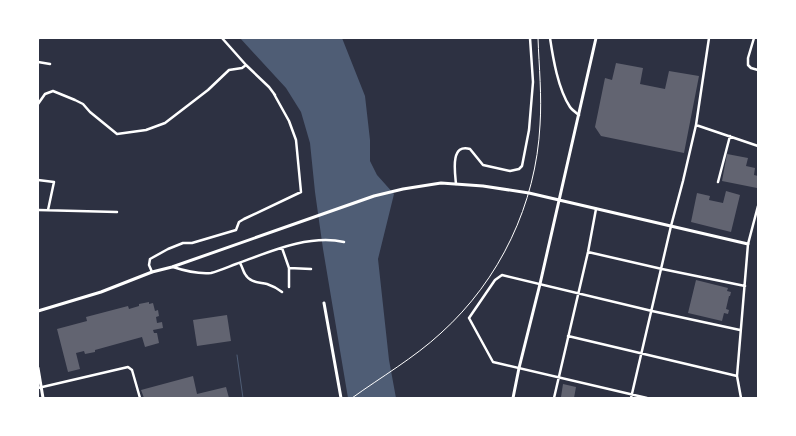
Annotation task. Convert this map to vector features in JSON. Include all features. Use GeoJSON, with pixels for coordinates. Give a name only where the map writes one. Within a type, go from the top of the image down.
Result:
{"type":"FeatureCollection","features":[{"type":"Feature","properties":{"kind":"street"},"geometry":{"type":"LineString","coordinates":[[152,272],[149,265],[150,260],[168,250],[183,243],[192,243],[236,230],[244,219],[301,192],[296,140],[289,121],[269,87],[222,38]]}},
{"type":"Feature","properties":{"kind":"street"},"geometry":{"type":"LineString","coordinates":[[456,184],[455,158],[463,148],[470,149],[482,165],[510,171],[515,171],[522,166],[529,130],[534,82],[530,38]]}},
{"type":"Feature","properties":{"kind":"street"},"geometry":{"type":"LineString","coordinates":[[550,38],[555,69],[565,98],[571,108],[579,114]]}},
{"type":"Feature","properties":{"kind":"street"},"geometry":{"type":"LineString","coordinates":[[513,398],[596,38]]}},
{"type":"Feature","properties":{"kind":"street"},"geometry":{"type":"LineString","coordinates":[[632,397],[696,125],[709,38]]}},
{"type":"Feature","properties":{"kind":"street"},"geometry":{"type":"LineString","coordinates":[[754,38],[748,58],[748,65],[758,70]]}},
{"type":"Feature","properties":{"kind":"street"},"geometry":{"type":"LineString","coordinates":[[38,62],[50,64]]}},
{"type":"Feature","properties":{"kind":"street"},"geometry":{"type":"LineString","coordinates":[[38,104],[45,94],[53,91],[83,104],[117,134],[146,130],[165,122],[179,113],[230,70],[242,68],[246,65]]}},
{"type":"Feature","properties":{"kind":"street"},"geometry":{"type":"LineString","coordinates":[[696,125],[758,146]]}},
{"type":"Feature","properties":{"kind":"street"},"geometry":{"type":"LineString","coordinates":[[718,182],[730,136]]}},
{"type":"Feature","properties":{"kind":"street"},"geometry":{"type":"LineString","coordinates":[[38,180],[54,182],[48,210]]}},
{"type":"Feature","properties":{"kind":"street"},"geometry":{"type":"LineString","coordinates":[[38,311],[101,292],[152,272],[172,267],[374,196],[403,188],[441,183],[483,186],[529,193],[748,244]]}},
{"type":"Feature","properties":{"kind":"street"},"geometry":{"type":"LineString","coordinates":[[741,398],[737,376],[740,330],[748,244],[758,206]]}},
{"type":"Feature","properties":{"kind":"street"},"geometry":{"type":"LineString","coordinates":[[554,398],[588,252],[596,209]]}},
{"type":"Feature","properties":{"kind":"street"},"geometry":{"type":"LineString","coordinates":[[38,210],[117,212]]}},
{"type":"Feature","properties":{"kind":"street"},"geometry":{"type":"LineString","coordinates":[[172,267],[190,272],[212,272],[300,243],[325,239],[344,242]]}},
{"type":"Feature","properties":{"kind":"street"},"geometry":{"type":"LineString","coordinates":[[282,248],[289,268],[289,287]]}},
{"type":"Feature","properties":{"kind":"street"},"geometry":{"type":"LineString","coordinates":[[588,252],[745,286]]}},
{"type":"Feature","properties":{"kind":"street"},"geometry":{"type":"LineString","coordinates":[[240,262],[247,277],[256,282],[274,286],[282,292]]}},
{"type":"Feature","properties":{"kind":"street"},"geometry":{"type":"LineString","coordinates":[[289,268],[311,269]]}},
{"type":"Feature","properties":{"kind":"street"},"geometry":{"type":"LineString","coordinates":[[648,398],[632,397],[493,362],[469,318],[495,280],[502,275],[740,330]]}},
{"type":"Feature","properties":{"kind":"street"},"geometry":{"type":"LineString","coordinates":[[324,302],[341,398]]}},
{"type":"Feature","properties":{"kind":"street"},"geometry":{"type":"LineString","coordinates":[[568,336],[737,376]]}},
{"type":"Feature","properties":{"kind":"street"},"geometry":{"type":"LineString","coordinates":[[39,388],[128,367],[132,370],[140,398]]}},
{"type":"Feature","properties":{"kind":"street"},"geometry":{"type":"LineString","coordinates":[[38,368],[39,388],[43,398]]}},
{"type":"Feature","properties":{"kind":"lane"},"geometry":{"type":"LineString","coordinates":[[352,398],[433,340],[453,322],[486,281],[502,256],[517,226],[529,193],[537,159],[541,105],[538,38]]}},
{"type":"Feature","properties":{"kind":"water"},"geometry":{"type":"Polygon","coordinates":[[[240,38],[342,38],[365,96],[370,140],[370,161],[377,175],[394,194],[378,259],[389,360],[396,398],[348,398],[323,249],[310,143],[301,112],[286,88],[240,38]]]}},
{"type":"Feature","properties":{"kind":"building"},"geometry":{"type":"Polygon","coordinates":[[[616,63],[643,68],[640,84],[665,89],[669,71],[699,76],[684,153],[601,136],[595,127],[605,78],[612,80],[616,63]]]}},
{"type":"Feature","properties":{"kind":"building"},"geometry":{"type":"Polygon","coordinates":[[[727,154],[748,158],[746,166],[755,168],[754,175],[758,176],[757,188],[722,181],[727,154]]]}},
{"type":"Feature","properties":{"kind":"building"},"geometry":{"type":"Polygon","coordinates":[[[726,191],[740,195],[731,232],[691,222],[697,193],[710,196],[709,200],[723,203],[726,191]]]}},
{"type":"Feature","properties":{"kind":"building"},"geometry":{"type":"Polygon","coordinates":[[[696,280],[728,288],[727,291],[731,292],[726,309],[729,310],[728,314],[724,313],[722,321],[688,313],[696,280]]]}},
{"type":"Feature","properties":{"kind":"building"},"geometry":{"type":"Polygon","coordinates":[[[149,302],[149,304],[153,303],[155,311],[158,310],[157,323],[162,322],[163,328],[153,330],[154,333],[157,333],[159,343],[145,347],[142,337],[95,350],[95,352],[85,354],[84,351],[76,353],[80,369],[68,372],[57,329],[87,321],[86,317],[128,306],[129,309],[149,302]]]}},
{"type":"Feature","properties":{"kind":"building"},"geometry":{"type":"Polygon","coordinates":[[[227,315],[231,341],[197,346],[193,320],[227,315]]]}},
{"type":"Feature","properties":{"kind":"building"},"geometry":{"type":"Polygon","coordinates":[[[193,376],[197,394],[226,387],[229,398],[144,398],[141,390],[193,376]]]}},
{"type":"Feature","properties":{"kind":"building"},"geometry":{"type":"Polygon","coordinates":[[[563,384],[576,387],[574,398],[561,397],[563,384]]]}},
{"type":"Feature","properties":{"kind":"waterway"},"geometry":{"type":"LineString","coordinates":[[237,355],[243,398]]}}]}
